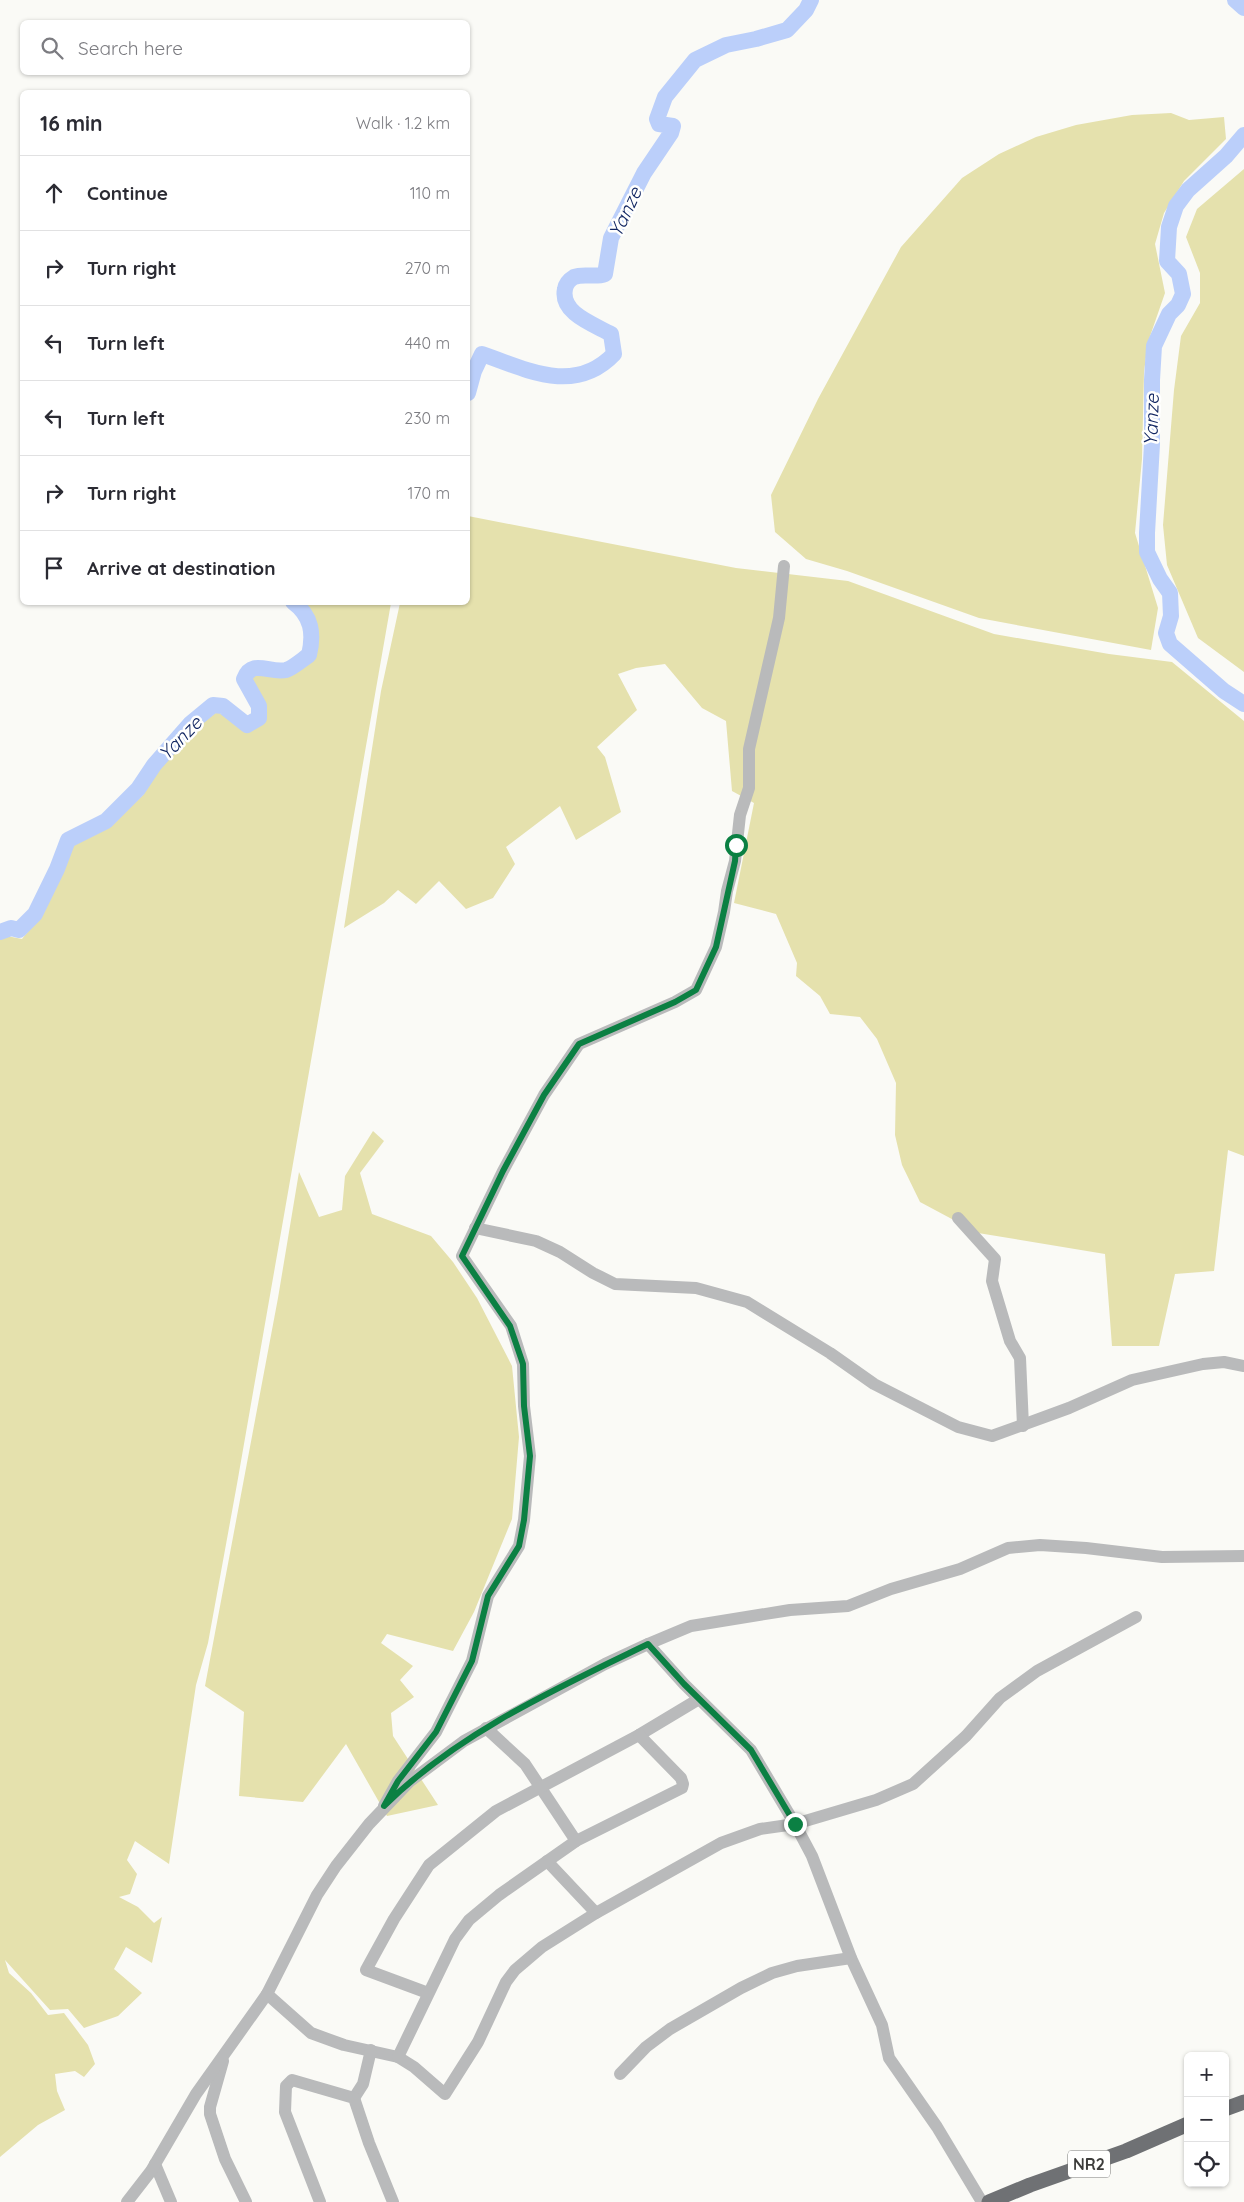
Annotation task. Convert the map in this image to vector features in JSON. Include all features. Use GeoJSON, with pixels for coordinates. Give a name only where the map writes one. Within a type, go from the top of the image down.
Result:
{"type":"FeatureCollection","features":[{"type":"Feature","properties":{"kind":"highway"},"geometry":{"type":"LineString","coordinates":[[1229,2108],[1244,2102]]}},
{"type":"Feature","properties":{"kind":"highway","name":"NR2"},"geometry":{"type":"LineString","coordinates":[[989,2202],[1126,2151],[1184,2126]]}},
{"type":"Feature","properties":{"kind":"street"},"geometry":{"type":"LineString","coordinates":[[384,1806],[398,1781],[436,1732],[472,1661],[488,1596],[519,1546],[524,1520],[530,1456],[524,1406],[523,1364],[510,1326],[462,1256],[503,1171],[544,1095],[579,1044],[675,1002],[696,990],[716,947],[735,861],[740,815],[749,788],[749,749],[779,618],[784,566]]}},
{"type":"Feature","properties":{"kind":"street"},"geometry":{"type":"LineString","coordinates":[[958,1218],[995,1259],[992,1281],[1010,1341],[1020,1358],[1023,1426]]}},
{"type":"Feature","properties":{"kind":"street"},"geometry":{"type":"LineString","coordinates":[[475,1228],[536,1241],[560,1252],[593,1273],[615,1284],[696,1288],[746,1302],[830,1353],[874,1384],[958,1427],[992,1436],[1023,1426],[1138,1379],[1203,1364],[1224,1362],[1244,1366]]}},
{"type":"Feature","properties":{"kind":"street"},"geometry":{"type":"LineString","coordinates":[[127,2202],[156,2164],[196,2094],[226,2049],[267,1994],[317,1895],[352,1844],[384,1806],[409,1782],[434,1761],[464,1740],[648,1644],[691,1626],[790,1610],[848,1606],[891,1589],[960,1569],[1008,1548],[1022,1546],[1086,1548],[1162,1557],[1244,1556]]}},
{"type":"Feature","properties":{"kind":"street"},"geometry":{"type":"LineString","coordinates":[[267,1994],[311,2033],[344,2045],[398,2057],[414,2067],[445,2094],[478,2042],[506,1982],[515,1970],[542,1947],[596,1913],[721,1843],[760,1829],[795,1824],[876,1800],[913,1784],[966,1736],[1000,1698],[1037,1671],[1136,1617]]}},
{"type":"Feature","properties":{"kind":"street"},"geometry":{"type":"LineString","coordinates":[[648,1644],[699,1699],[751,1750],[812,1856],[851,1958],[882,2025],[889,2058],[942,2134],[982,2202]]}},
{"type":"Feature","properties":{"kind":"street"},"geometry":{"type":"LineString","coordinates":[[428,1993],[366,1970],[394,1919],[429,1865],[496,1811],[639,1735],[699,1699]]}},
{"type":"Feature","properties":{"kind":"street"},"geometry":{"type":"LineString","coordinates":[[486,1728],[511,1750],[540,1786],[576,1841]]}},
{"type":"Feature","properties":{"kind":"street"},"geometry":{"type":"LineString","coordinates":[[398,2057],[455,1939],[469,1920],[499,1895],[576,1841],[682,1788],[681,1778],[639,1735]]}},
{"type":"Feature","properties":{"kind":"street"},"geometry":{"type":"LineString","coordinates":[[547,1861],[596,1913]]}},
{"type":"Feature","properties":{"kind":"street"},"geometry":{"type":"LineString","coordinates":[[620,2074],[652,2043],[670,2030],[741,1988],[772,1973],[798,1966],[851,1958]]}},
{"type":"Feature","properties":{"kind":"street"},"geometry":{"type":"LineString","coordinates":[[226,2049],[210,2107],[210,2114],[225,2159],[246,2202]]}},
{"type":"Feature","properties":{"kind":"street"},"geometry":{"type":"LineString","coordinates":[[354,2098],[363,2084],[371,2050]]}},
{"type":"Feature","properties":{"kind":"street"},"geometry":{"type":"LineString","coordinates":[[320,2202],[285,2112],[286,2086],[292,2080],[354,2098]]}},
{"type":"Feature","properties":{"kind":"street"},"geometry":{"type":"LineString","coordinates":[[354,2098],[369,2143],[393,2202]]}},
{"type":"Feature","properties":{"kind":"street"},"geometry":{"type":"LineString","coordinates":[[156,2164],[171,2202]]}},
{"type":"Feature","properties":{"kind":"shaded area"},"geometry":{"type":"Polygon","coordinates":[[[1171,113],[1189,120],[1224,117],[1226,139],[1184,181],[1164,213],[1155,244],[1165,293],[1148,342],[1144,372],[1142,459],[1135,533],[1158,608],[1151,650],[979,618],[847,571],[806,559],[775,532],[771,495],[818,399],[901,247],[962,178],[999,154],[1036,137],[1076,125],[1132,115],[1171,113]]]}},
{"type":"Feature","properties":{"kind":"shaded area"},"geometry":{"type":"Polygon","coordinates":[[[1244,169],[1244,672],[1198,638],[1167,565],[1163,525],[1174,390],[1181,336],[1200,303],[1200,273],[1186,237],[1197,209],[1244,169]]]}},
{"type":"Feature","properties":{"kind":"shaded area"},"geometry":{"type":"Polygon","coordinates":[[[470,516],[736,568],[848,581],[994,634],[1109,654],[1172,662],[1244,721],[1244,1156],[1228,1150],[1214,1271],[1175,1274],[1159,1346],[1112,1346],[1105,1254],[978,1233],[920,1202],[902,1165],[895,1135],[896,1083],[877,1039],[860,1017],[830,1014],[820,996],[796,976],[797,963],[776,914],[734,903],[754,803],[732,791],[726,721],[702,708],[665,664],[636,668],[618,674],[637,710],[597,747],[605,757],[621,812],[576,840],[560,806],[506,847],[515,864],[493,898],[466,909],[439,881],[416,904],[398,890],[384,903],[344,928],[381,691],[400,605],[470,605],[470,516]]]}},
{"type":"Feature","properties":{"kind":"shaded area"},"geometry":{"type":"Polygon","coordinates":[[[302,605],[391,605],[237,1484],[208,1643],[196,1685],[169,1864],[135,1841],[127,1860],[137,1874],[130,1894],[119,1897],[138,1907],[154,1923],[162,1917],[152,1963],[126,1947],[114,1969],[142,1993],[118,2016],[84,2028],[68,2009],[50,2010],[5,1960],[9,1973],[31,1993],[48,2015],[64,2013],[88,2045],[95,2064],[84,2077],[75,2071],[55,2074],[57,2091],[65,2110],[38,2125],[0,2157],[0,938],[7,936],[22,939],[46,905],[73,842],[107,828],[143,795],[159,769],[191,731],[217,712],[227,716],[246,731],[265,722],[264,704],[250,680],[255,673],[286,675],[314,659],[319,638],[312,618],[302,605]]]}},
{"type":"Feature","properties":{"kind":"shaded area"},"geometry":{"type":"Polygon","coordinates":[[[373,1131],[384,1141],[360,1173],[372,1214],[431,1236],[453,1262],[477,1298],[512,1366],[519,1437],[512,1519],[474,1612],[453,1651],[387,1634],[381,1643],[413,1666],[400,1680],[414,1697],[391,1713],[393,1736],[438,1805],[387,1816],[346,1744],[303,1802],[239,1796],[244,1712],[205,1686],[278,1298],[299,1172],[319,1217],[342,1210],[345,1176],[373,1131]]]}},
{"type":"Feature","properties":{"kind":"waterway","name":"Yanze"},"geometry":{"type":"LineString","coordinates":[[470,386],[482,354],[533,372],[567,376],[583,374],[599,366],[614,354],[611,334],[579,317],[568,305],[565,289],[568,282],[574,277],[605,274],[611,238],[644,173],[671,133],[673,126],[659,124],[657,119],[665,97],[695,60],[726,45],[787,30],[806,10],[811,0]]}},
{"type":"Feature","properties":{"kind":"waterway","name":"Yanze"},"geometry":{"type":"LineString","coordinates":[[1235,0],[1244,8]]}},
{"type":"Feature","properties":{"kind":"waterway","name":"Yanze"},"geometry":{"type":"LineString","coordinates":[[1244,135],[1226,156],[1188,190],[1176,206],[1169,227],[1167,261],[1179,274],[1183,294],[1178,305],[1169,314],[1154,346],[1152,444],[1147,533],[1147,552],[1160,579],[1170,593],[1171,616],[1166,633],[1170,644],[1224,691],[1244,704]]}},
{"type":"Feature","properties":{"kind":"waterway","name":"Yanze"},"geometry":{"type":"LineString","coordinates":[[0,932],[11,928],[19,930],[35,914],[57,869],[68,840],[106,821],[138,789],[154,765],[190,724],[213,705],[223,706],[247,725],[259,718],[259,706],[244,679],[247,673],[257,668],[286,670],[309,655],[310,626],[308,619],[297,605]]}},
{"type":"Feature","properties":{"kind":"route"},"geometry":{"type":"LineString","coordinates":[[736,845],[735,861],[716,947],[696,990],[675,1002],[579,1044],[544,1095],[503,1171],[462,1256],[510,1326],[523,1364],[524,1406],[530,1456],[524,1520],[519,1546],[488,1596],[472,1661],[436,1732],[412,1760],[384,1806],[434,1761],[464,1740],[605,1664],[648,1644],[684,1684],[751,1750],[795,1824]]}}]}
